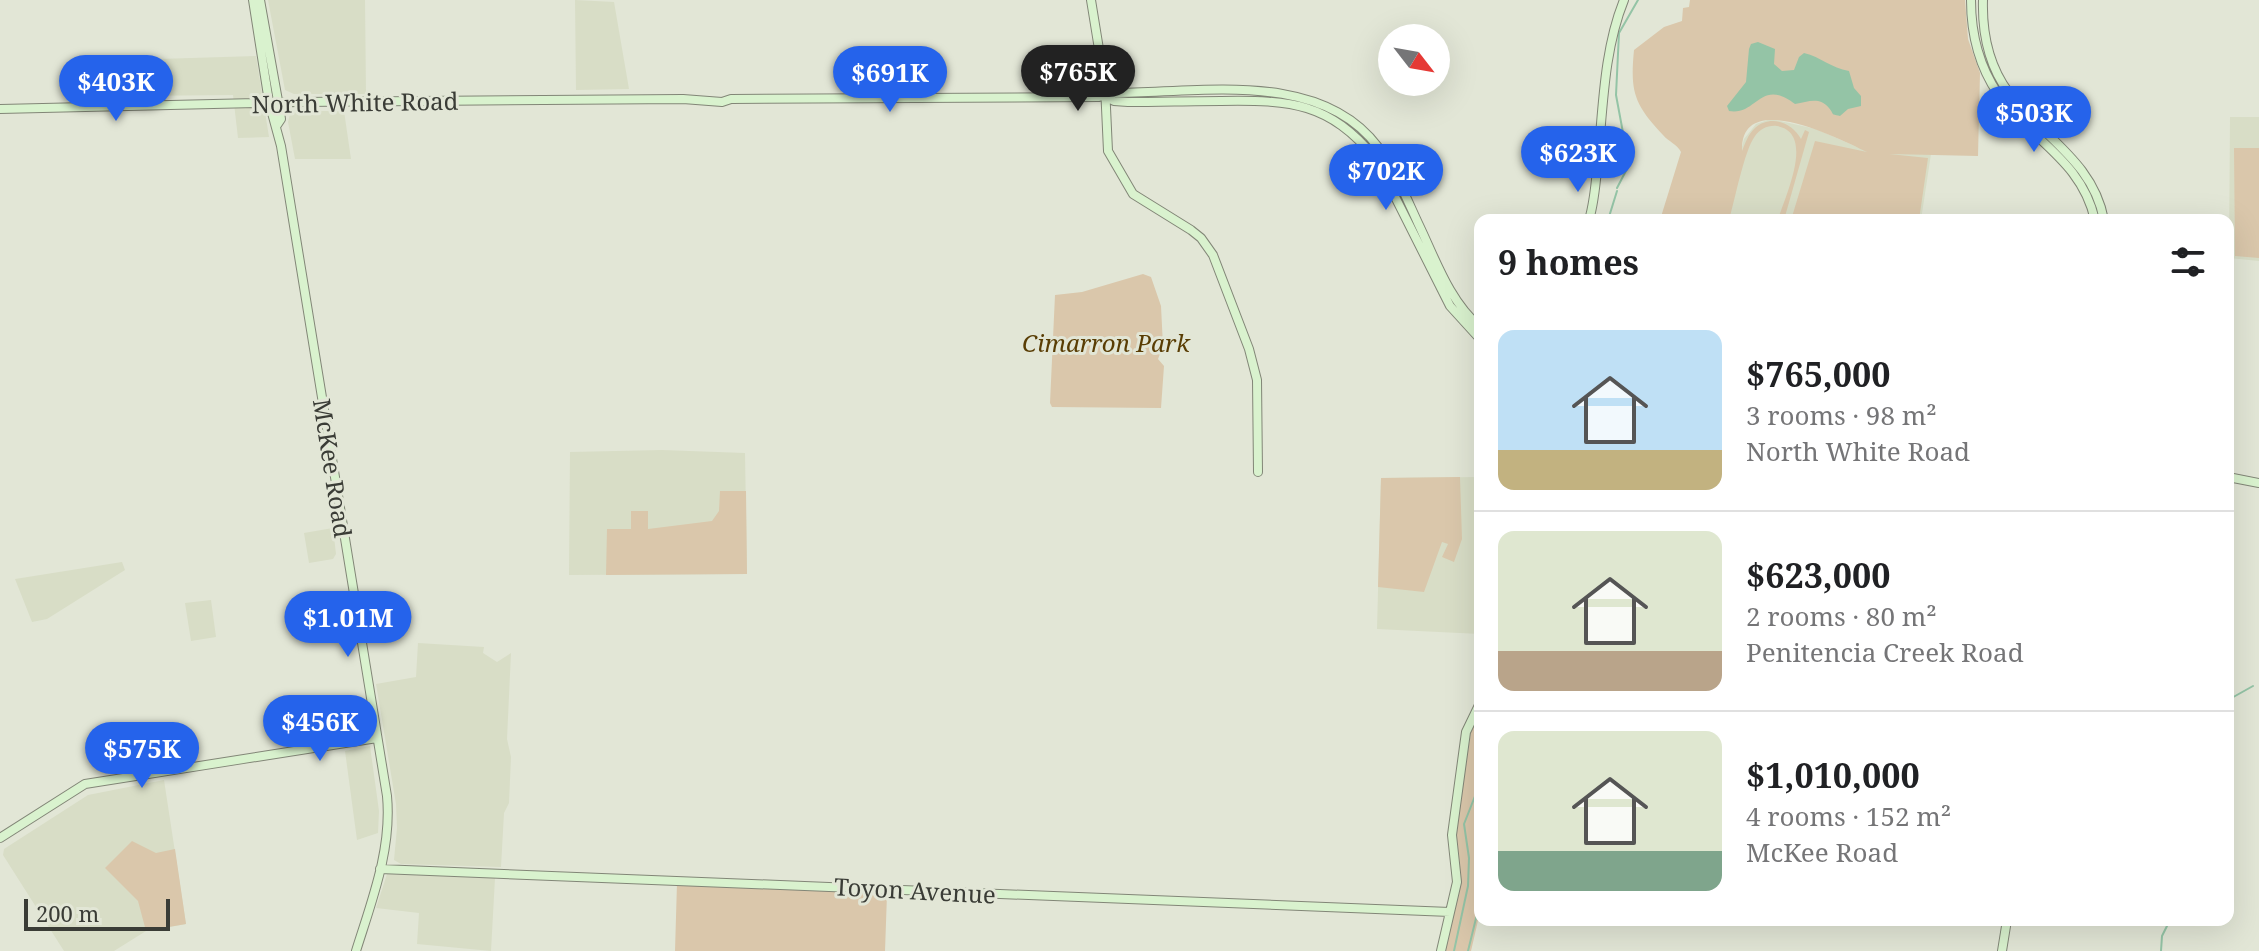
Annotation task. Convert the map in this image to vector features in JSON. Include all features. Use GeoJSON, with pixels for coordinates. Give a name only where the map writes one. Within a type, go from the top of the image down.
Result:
{"type":"FeatureCollection","features":[{"type":"Feature","properties":{"kind":"street","name":"McKee Road"},"geometry":{"type":"LineString","coordinates":[[253,0],[274,102],[281,119],[277,125],[389,818],[387,843],[356,951]]}},
{"type":"Feature","properties":{"kind":"street","name":"McKee Road"},"geometry":{"type":"LineString","coordinates":[[260,0],[274,102]]}},
{"type":"Feature","properties":{"kind":"street"},"geometry":{"type":"LineString","coordinates":[[1091,0],[1106,97],[1108,151],[1133,194],[1191,230],[1213,255],[1249,349],[1257,380],[1258,472]]}},
{"type":"Feature","properties":{"kind":"street"},"geometry":{"type":"LineString","coordinates":[[1590,214],[1611,46],[1624,0]]}},
{"type":"Feature","properties":{"kind":"street"},"geometry":{"type":"LineString","coordinates":[[1971,0],[1975,40],[1986,73],[2009,107],[2060,155],[2077,176],[2093,214]]}},
{"type":"Feature","properties":{"kind":"street"},"geometry":{"type":"LineString","coordinates":[[1981,3],[1989,53],[2007,91],[2084,171],[2096,192],[2102,214]]}},
{"type":"Feature","properties":{"kind":"street","name":"North White Road"},"geometry":{"type":"LineString","coordinates":[[0,109],[274,102],[722,102],[731,99],[1106,97],[1114,93],[1234,91],[1288,93],[1307,97],[1350,120],[1377,145],[1392,168],[1452,292],[1474,320]]}},
{"type":"Feature","properties":{"kind":"street","name":"North White Road"},"geometry":{"type":"LineString","coordinates":[[1106,97],[1128,102],[1273,100],[1308,107],[1332,119],[1376,159],[1450,306],[1474,332]]}},
{"type":"Feature","properties":{"kind":"street"},"geometry":{"type":"LineString","coordinates":[[2234,478],[2259,483]]}},
{"type":"Feature","properties":{"kind":"street"},"geometry":{"type":"LineString","coordinates":[[1441,951],[1457,882],[1453,818],[1466,732],[1474,715]]}},
{"type":"Feature","properties":{"kind":"street"},"geometry":{"type":"LineString","coordinates":[[0,838],[85,784],[377,738]]}},
{"type":"Feature","properties":{"kind":"street","name":"Toyon Avenue"},"geometry":{"type":"LineString","coordinates":[[380,869],[1450,912]]}},
{"type":"Feature","properties":{"kind":"street"},"geometry":{"type":"LineString","coordinates":[[1427,911],[1445,926]]}},
{"type":"Feature","properties":{"kind":"street"},"geometry":{"type":"LineString","coordinates":[[2002,951],[2006,926]]}},
{"type":"Feature","properties":{"kind":"shaded area"},"geometry":{"type":"Polygon","coordinates":[[[268,0],[365,0],[366,94],[294,94],[285,90],[268,0]]]}},
{"type":"Feature","properties":{"kind":"shaded area"},"geometry":{"type":"Polygon","coordinates":[[[575,0],[614,2],[629,89],[576,90],[575,0]]]}},
{"type":"Feature","properties":{"kind":"shaded area"},"geometry":{"type":"Polygon","coordinates":[[[1758,42],[1775,49],[1774,64],[1782,71],[1794,70],[1804,53],[1849,71],[1854,88],[1861,96],[1861,106],[1848,109],[1840,116],[1833,114],[1821,102],[1795,104],[1774,94],[1746,108],[1729,111],[1727,106],[1746,82],[1751,44],[1758,42]]]}},
{"type":"Feature","properties":{"kind":"shaded area"},"geometry":{"type":"Polygon","coordinates":[[[256,56],[269,137],[238,138],[233,95],[130,96],[126,60],[256,56]]]}},
{"type":"Feature","properties":{"kind":"shaded area"},"geometry":{"type":"Polygon","coordinates":[[[297,111],[344,111],[351,159],[295,159],[288,122],[290,114],[297,111]]]}},
{"type":"Feature","properties":{"kind":"shaded area"},"geometry":{"type":"Polygon","coordinates":[[[2230,117],[2259,117],[2259,261],[2234,258],[2234,214],[2229,214],[2230,117]]]}},
{"type":"Feature","properties":{"kind":"shaded area"},"geometry":{"type":"Polygon","coordinates":[[[1771,119],[1816,129],[1873,154],[1931,154],[1922,214],[1725,214],[1744,139],[1756,124],[1771,119]]]}},
{"type":"Feature","properties":{"kind":"shaded area"},"geometry":{"type":"Polygon","coordinates":[[[662,450],[745,453],[747,574],[569,575],[570,452],[662,450]]]}},
{"type":"Feature","properties":{"kind":"shaded area"},"geometry":{"type":"Polygon","coordinates":[[[1474,477],[1474,634],[1377,629],[1381,478],[1474,477]]]}},
{"type":"Feature","properties":{"kind":"shaded area"},"geometry":{"type":"Polygon","coordinates":[[[333,528],[336,554],[333,559],[309,563],[304,533],[333,528]]]}},
{"type":"Feature","properties":{"kind":"shaded area"},"geometry":{"type":"Polygon","coordinates":[[[122,562],[125,570],[47,619],[32,622],[15,579],[122,562]]]}},
{"type":"Feature","properties":{"kind":"shaded area"},"geometry":{"type":"Polygon","coordinates":[[[211,600],[216,637],[191,641],[185,603],[211,600]]]}},
{"type":"Feature","properties":{"kind":"shaded area"},"geometry":{"type":"Polygon","coordinates":[[[418,643],[484,647],[483,653],[497,662],[511,653],[507,739],[511,757],[509,803],[504,813],[501,867],[401,864],[394,860],[396,804],[376,684],[416,677],[418,643]]]}},
{"type":"Feature","properties":{"kind":"shaded area"},"geometry":{"type":"Polygon","coordinates":[[[370,746],[379,811],[378,833],[357,840],[345,751],[370,746]]]}},
{"type":"Feature","properties":{"kind":"shaded area"},"geometry":{"type":"Polygon","coordinates":[[[164,780],[186,924],[146,931],[114,951],[64,951],[3,855],[4,849],[88,795],[164,780]]]}},
{"type":"Feature","properties":{"kind":"shaded area"},"geometry":{"type":"Polygon","coordinates":[[[387,874],[495,878],[491,951],[417,944],[419,913],[376,908],[387,874]]]}},
{"type":"Feature","properties":{"kind":"green space"},"geometry":{"type":"Polygon","coordinates":[[[1690,0],[1965,0],[1968,39],[1980,73],[1978,156],[1889,154],[1928,158],[1920,214],[1793,214],[1815,141],[1867,152],[1794,123],[1774,120],[1757,122],[1746,132],[1742,151],[1753,130],[1768,122],[1787,125],[1801,139],[1805,130],[1809,132],[1786,214],[1780,214],[1795,167],[1795,140],[1789,131],[1774,126],[1759,131],[1751,143],[1731,214],[1662,214],[1681,152],[1640,106],[1634,87],[1634,50],[1664,27],[1682,21],[1683,8],[1689,7],[1690,0]]]}},
{"type":"Feature","properties":{"kind":"green space"},"geometry":{"type":"Polygon","coordinates":[[[2234,148],[2259,148],[2259,258],[2235,256],[2234,148]]]}},
{"type":"Feature","properties":{"kind":"green space","name":"Cimarron Park"},"geometry":{"type":"Polygon","coordinates":[[[1143,274],[1151,277],[1161,306],[1163,346],[1158,359],[1164,366],[1161,408],[1052,407],[1055,295],[1082,292],[1143,274]]]}},
{"type":"Feature","properties":{"kind":"green space"},"geometry":{"type":"Polygon","coordinates":[[[1460,477],[1462,539],[1454,562],[1442,557],[1448,544],[1442,542],[1424,592],[1378,587],[1381,478],[1460,477]]]}},
{"type":"Feature","properties":{"kind":"green space"},"geometry":{"type":"Polygon","coordinates":[[[720,491],[746,491],[747,574],[606,575],[607,529],[631,529],[631,511],[648,511],[648,529],[712,521],[719,511],[720,491]]]}},
{"type":"Feature","properties":{"kind":"green space"},"geometry":{"type":"Polygon","coordinates":[[[1474,725],[1474,926],[1477,926],[1471,951],[1444,951],[1453,913],[1455,833],[1474,725]]]}},
{"type":"Feature","properties":{"kind":"green space"},"geometry":{"type":"Polygon","coordinates":[[[132,841],[156,853],[175,849],[186,924],[146,931],[138,901],[105,868],[132,841]]]}},
{"type":"Feature","properties":{"kind":"green space"},"geometry":{"type":"Polygon","coordinates":[[[677,883],[887,894],[885,951],[675,951],[677,883]]]}},
{"type":"Feature","properties":{"kind":"waterway"},"geometry":{"type":"LineString","coordinates":[[1617,188],[1629,165],[1616,95],[1619,33],[1638,0]]}},
{"type":"Feature","properties":{"kind":"waterway"},"geometry":{"type":"LineString","coordinates":[[1610,214],[1617,191]]}},
{"type":"Feature","properties":{"kind":"waterway"},"geometry":{"type":"LineString","coordinates":[[2234,697],[2253,686]]}},
{"type":"Feature","properties":{"kind":"waterway"},"geometry":{"type":"LineString","coordinates":[[1454,951],[1468,886],[1469,858],[1464,824],[1474,799]]}},
{"type":"Feature","properties":{"kind":"waterway"},"geometry":{"type":"LineString","coordinates":[[1468,951],[1474,926]]}},
{"type":"Feature","properties":{"kind":"waterway"},"geometry":{"type":"LineString","coordinates":[[2161,951],[2162,936],[2167,926]]}}]}
